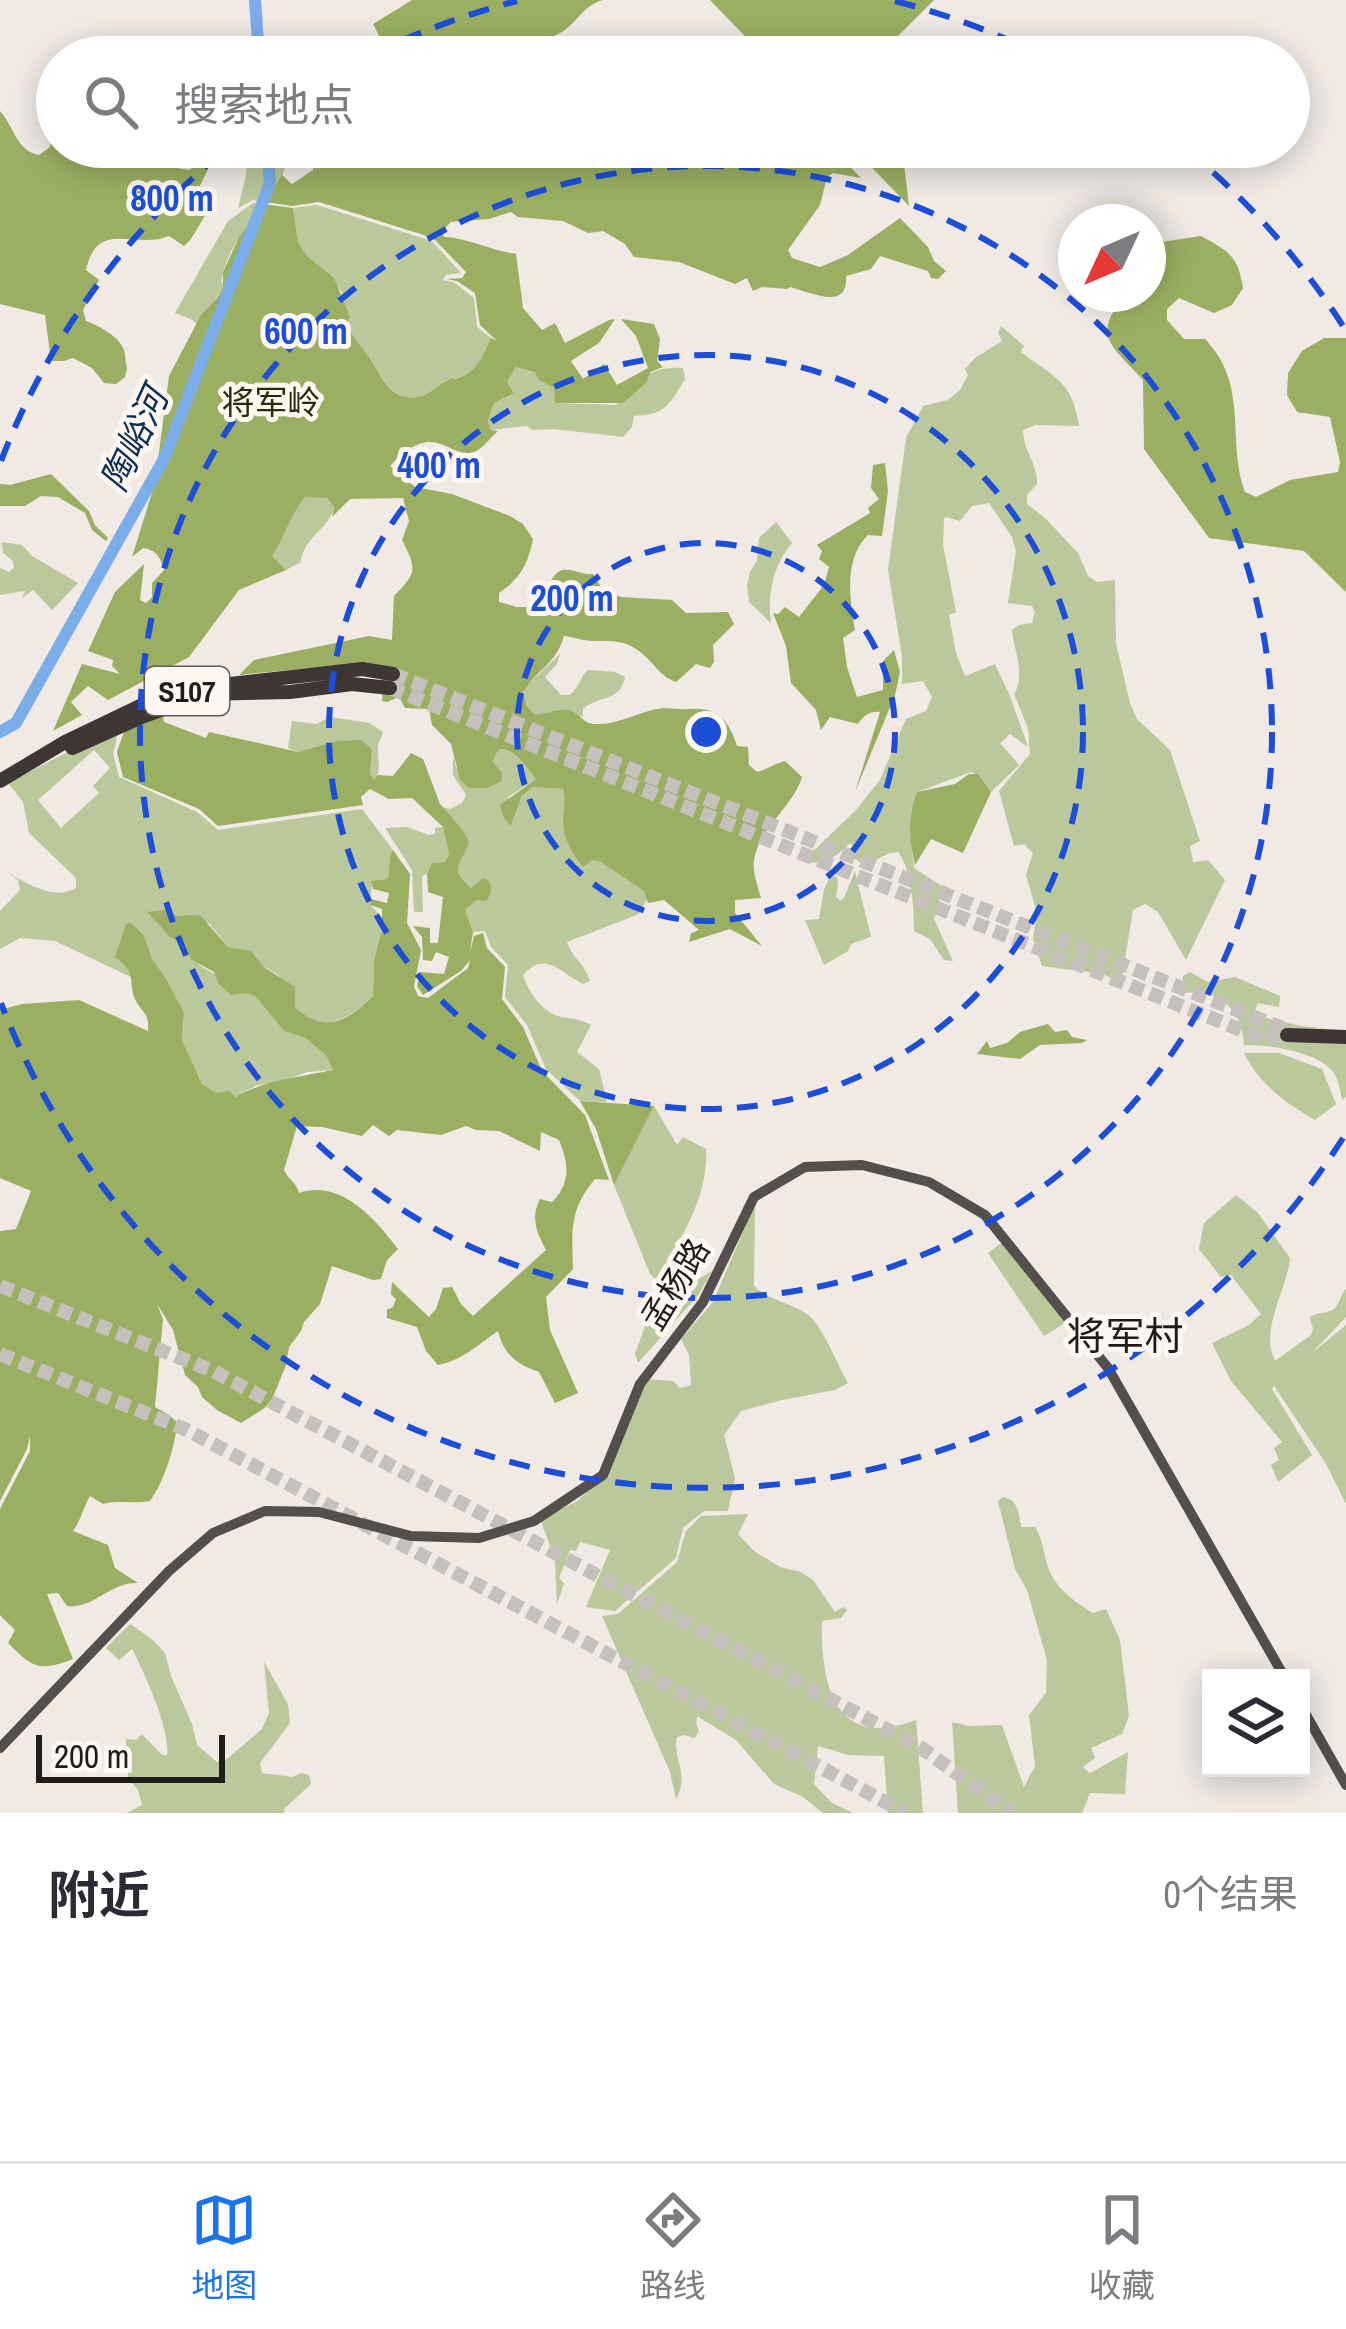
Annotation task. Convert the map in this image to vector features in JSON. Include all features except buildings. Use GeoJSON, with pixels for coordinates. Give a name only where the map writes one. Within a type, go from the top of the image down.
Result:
{"type":"FeatureCollection","features":[{"type":"Feature","properties":{"kind":"highway","name":"S107"},"geometry":{"type":"LineString","coordinates":[[0,785],[65,742],[140,706],[203,687],[362,669],[392,681]]}},
{"type":"Feature","properties":{"kind":"highway"},"geometry":{"type":"LineString","coordinates":[[1287,1032],[1346,1034]]}},
{"type":"Feature","properties":{"kind":"main road","name":"孟杨路"},"geometry":{"type":"LineString","coordinates":[[0,1748],[169,1571],[213,1533],[265,1511],[320,1512],[411,1536],[479,1538],[534,1521],[603,1475],[640,1384],[704,1302],[754,1197],[806,1167],[862,1165],[929,1182],[985,1215],[1108,1368],[1280,1669]]}},
{"type":"Feature","properties":{"kind":"main road"},"geometry":{"type":"LineString","coordinates":[[1310,1722],[1346,1785]]}},
{"type":"Feature","properties":{"kind":"green space"},"geometry":{"type":"Polygon","coordinates":[[[412,0],[603,0],[553,36],[379,36],[373,24],[412,0]]]}},
{"type":"Feature","properties":{"kind":"green space"},"geometry":{"type":"Polygon","coordinates":[[[710,0],[934,0],[898,36],[745,36],[710,0]]]}},
{"type":"Feature","properties":{"kind":"green space"},"geometry":{"type":"Polygon","coordinates":[[[0,111],[36,154],[36,168],[209,168],[195,196],[209,209],[184,246],[169,236],[119,239],[108,240],[91,254],[86,270],[99,280],[83,310],[86,321],[113,336],[124,350],[125,377],[116,384],[104,383],[92,368],[73,358],[51,361],[45,315],[0,304],[0,111]]]}},
{"type":"Feature","properties":{"kind":"green space"},"geometry":{"type":"Polygon","coordinates":[[[246,168],[285,168],[265,202],[253,200],[238,208],[246,168]]]}},
{"type":"Feature","properties":{"kind":"green space","name":"将军岭"},"geometry":{"type":"Polygon","coordinates":[[[851,168],[861,178],[833,173],[827,177],[820,205],[788,250],[792,258],[820,267],[848,255],[900,218],[946,271],[938,279],[931,278],[928,271],[880,256],[871,269],[846,276],[841,294],[827,297],[790,287],[753,291],[747,278],[735,284],[679,262],[634,257],[625,244],[603,231],[588,233],[563,221],[518,217],[511,212],[451,222],[442,231],[444,237],[516,254],[523,308],[542,330],[555,323],[565,343],[615,319],[599,343],[571,361],[583,379],[604,364],[617,385],[648,368],[636,336],[621,319],[654,324],[660,339],[657,361],[663,367],[650,372],[647,382],[623,403],[555,403],[554,388],[535,372],[516,367],[507,382],[514,393],[494,403],[488,420],[490,430],[498,431],[482,447],[466,453],[431,442],[419,444],[390,466],[415,487],[452,494],[523,524],[533,539],[529,556],[518,576],[499,593],[499,602],[534,607],[555,575],[566,570],[593,574],[603,590],[621,597],[672,600],[686,613],[728,612],[734,624],[713,645],[710,668],[696,664],[676,682],[628,645],[564,636],[556,654],[523,693],[534,714],[566,710],[592,724],[661,708],[707,710],[726,722],[737,746],[748,747],[749,765],[757,772],[785,761],[802,777],[757,848],[754,869],[761,898],[735,900],[735,913],[762,946],[730,929],[689,942],[691,933],[699,930],[664,900],[648,903],[644,891],[601,862],[593,860],[583,867],[565,833],[563,789],[532,787],[522,796],[511,826],[500,805],[536,779],[524,764],[511,752],[499,749],[492,761],[502,781],[487,788],[469,788],[460,780],[451,744],[432,725],[429,709],[405,708],[399,697],[382,701],[376,664],[239,675],[254,660],[369,636],[392,640],[394,596],[412,570],[402,540],[409,521],[403,498],[350,499],[332,517],[334,507],[327,498],[305,497],[272,556],[286,570],[239,590],[189,657],[108,700],[88,686],[71,702],[82,715],[53,731],[82,664],[120,674],[113,660],[88,651],[115,592],[144,564],[140,600],[146,603],[152,597],[152,583],[164,570],[152,550],[143,548],[132,557],[155,483],[169,376],[201,315],[218,297],[239,237],[263,204],[293,208],[298,242],[334,278],[350,317],[347,326],[394,392],[409,398],[429,393],[469,373],[491,338],[497,341],[480,325],[475,293],[446,279],[462,278],[466,272],[433,238],[319,202],[292,206],[265,202],[282,175],[292,184],[313,170],[851,168]]]}},
{"type":"Feature","properties":{"kind":"green space"},"geometry":{"type":"Polygon","coordinates":[[[872,168],[904,168],[909,206],[872,168]]]}},
{"type":"Feature","properties":{"kind":"green space"},"geometry":{"type":"Polygon","coordinates":[[[253,203],[263,204],[230,254],[217,297],[197,325],[175,313],[228,221],[253,203]]]}},
{"type":"Feature","properties":{"kind":"green space"},"geometry":{"type":"Polygon","coordinates":[[[317,205],[432,241],[461,273],[443,280],[474,298],[477,327],[491,338],[475,368],[423,396],[403,397],[389,387],[347,326],[350,317],[342,292],[298,242],[293,208],[317,205]]]}},
{"type":"Feature","properties":{"kind":"green space"},"geometry":{"type":"Polygon","coordinates":[[[1201,236],[1230,255],[1238,268],[1243,288],[1232,305],[1214,313],[1179,298],[1167,309],[1167,320],[1184,339],[1205,339],[1228,375],[1245,492],[1256,497],[1290,480],[1338,472],[1330,417],[1297,412],[1287,395],[1288,373],[1302,351],[1324,338],[1346,338],[1346,592],[1304,551],[1209,538],[1144,449],[1143,380],[1115,349],[1107,331],[1114,312],[1166,312],[1166,241],[1201,236]]]}},
{"type":"Feature","properties":{"kind":"green space"},"geometry":{"type":"Polygon","coordinates":[[[1001,326],[1024,346],[1021,352],[1067,390],[1079,426],[1036,425],[1023,430],[1037,477],[1027,504],[1078,553],[1088,576],[1097,582],[1115,580],[1116,644],[1130,703],[1137,719],[1170,750],[1200,841],[1190,846],[1193,862],[1208,860],[1225,880],[1186,960],[1158,912],[1145,904],[1133,910],[1121,983],[1103,974],[1042,966],[1033,939],[1035,906],[1026,875],[1033,853],[1024,844],[1014,846],[999,791],[1030,754],[1028,728],[1014,694],[1019,671],[1012,630],[1032,623],[1035,612],[1032,606],[1008,603],[1016,551],[989,503],[972,506],[960,521],[944,519],[943,545],[956,612],[949,615],[965,676],[995,664],[1028,747],[1010,734],[1000,743],[1019,765],[991,792],[971,772],[917,792],[910,830],[914,868],[943,887],[934,919],[953,961],[944,960],[930,939],[914,931],[909,879],[898,852],[865,865],[853,858],[850,843],[829,860],[803,861],[880,780],[906,719],[926,711],[932,697],[923,681],[902,684],[888,570],[906,438],[923,406],[948,400],[960,390],[968,375],[965,369],[975,358],[1002,341],[1001,326]]]}},
{"type":"Feature","properties":{"kind":"green space"},"geometry":{"type":"Polygon","coordinates":[[[516,367],[536,372],[539,380],[554,388],[556,403],[616,405],[645,376],[660,369],[683,368],[685,379],[666,407],[634,416],[623,437],[527,426],[490,430],[494,403],[514,393],[507,382],[516,367]]]}},
{"type":"Feature","properties":{"kind":"green space"},"geometry":{"type":"Polygon","coordinates":[[[885,463],[888,491],[882,536],[868,535],[855,556],[850,580],[855,630],[843,638],[857,697],[883,690],[883,661],[894,650],[900,672],[855,792],[880,712],[858,724],[830,717],[821,730],[816,710],[791,683],[786,646],[773,613],[785,607],[799,617],[824,585],[829,567],[819,559],[822,551],[817,545],[870,513],[868,508],[879,499],[871,488],[873,465],[885,463]]]}},
{"type":"Feature","properties":{"kind":"green space"},"geometry":{"type":"Polygon","coordinates":[[[51,474],[89,511],[106,541],[92,530],[85,513],[58,497],[41,496],[25,506],[0,506],[0,484],[51,474]]]}},
{"type":"Feature","properties":{"kind":"green space"},"geometry":{"type":"Polygon","coordinates":[[[305,496],[327,498],[334,507],[306,546],[301,562],[286,570],[271,557],[305,496]]]}},
{"type":"Feature","properties":{"kind":"green space"},"geometry":{"type":"Polygon","coordinates":[[[776,522],[792,543],[773,581],[771,623],[749,602],[747,586],[757,561],[759,538],[776,522]]]}},
{"type":"Feature","properties":{"kind":"green space"},"geometry":{"type":"Polygon","coordinates":[[[2,542],[22,545],[78,583],[52,610],[33,590],[22,598],[25,591],[0,595],[0,568],[9,572],[14,567],[3,553],[2,542]]]}},
{"type":"Feature","properties":{"kind":"green space"},"geometry":{"type":"Polygon","coordinates":[[[560,654],[545,677],[561,695],[570,695],[588,670],[615,672],[625,677],[622,685],[613,695],[583,709],[583,717],[563,709],[534,714],[525,701],[526,686],[560,654]]]}},
{"type":"Feature","properties":{"kind":"green space"},"geometry":{"type":"Polygon","coordinates":[[[162,709],[164,722],[206,738],[209,732],[298,752],[336,741],[361,740],[372,749],[374,780],[378,775],[393,776],[411,753],[423,759],[440,804],[469,842],[458,866],[460,875],[471,888],[483,878],[491,887],[486,901],[477,900],[465,910],[473,932],[470,953],[474,936],[483,933],[487,948],[505,967],[502,999],[523,1027],[542,1071],[585,1115],[609,1180],[595,1179],[580,1201],[573,1232],[573,1269],[546,1297],[550,1330],[578,1393],[555,1403],[539,1372],[512,1357],[498,1331],[462,1356],[438,1365],[426,1351],[417,1327],[387,1318],[387,1310],[396,1299],[391,1294],[392,1282],[429,1317],[443,1288],[452,1287],[473,1316],[546,1250],[535,1213],[540,1199],[552,1202],[565,1180],[559,1140],[541,1132],[540,1151],[499,1131],[466,1126],[441,1135],[397,1130],[389,1136],[373,1125],[362,1136],[297,1126],[284,1170],[299,1193],[314,1190],[343,1197],[368,1214],[398,1249],[387,1260],[381,1279],[332,1266],[320,1304],[289,1347],[273,1397],[241,1423],[217,1410],[185,1375],[173,1330],[157,1304],[163,1319],[155,1407],[178,1423],[165,1473],[150,1501],[103,1504],[90,1496],[73,1531],[108,1545],[115,1568],[138,1583],[119,1586],[77,1606],[67,1606],[58,1593],[47,1594],[73,1659],[44,1666],[30,1662],[8,1643],[15,1630],[0,1615],[0,1509],[30,1451],[30,1436],[0,1501],[0,1231],[16,1229],[31,1191],[0,1178],[0,1010],[79,1000],[148,1031],[130,974],[115,957],[126,924],[131,923],[144,935],[152,959],[184,1013],[182,1040],[202,1084],[235,1097],[270,1083],[333,1070],[326,1055],[305,1038],[284,1031],[255,996],[231,995],[214,972],[192,960],[185,946],[147,912],[200,915],[228,947],[251,951],[265,968],[295,987],[295,1007],[306,1016],[336,1021],[373,996],[382,909],[370,905],[371,899],[387,903],[389,893],[373,889],[371,881],[388,879],[393,850],[410,874],[407,923],[421,950],[414,986],[418,996],[428,998],[468,968],[470,960],[423,995],[417,986],[420,972],[444,974],[449,957],[436,952],[432,961],[423,960],[422,937],[413,926],[430,928],[430,943],[438,943],[443,897],[428,892],[427,874],[432,863],[445,862],[449,854],[443,827],[412,798],[389,799],[370,789],[361,797],[363,805],[218,826],[199,809],[123,777],[117,752],[127,723],[162,709]]]}},
{"type":"Feature","properties":{"kind":"green space"},"geometry":{"type":"Polygon","coordinates":[[[330,717],[369,723],[383,732],[375,781],[370,773],[372,749],[336,741],[298,752],[288,748],[292,721],[316,724],[330,717]]]}},
{"type":"Feature","properties":{"kind":"green space"},"geometry":{"type":"Polygon","coordinates":[[[120,725],[113,754],[119,777],[197,812],[218,830],[362,809],[393,850],[388,879],[372,882],[370,905],[382,917],[373,996],[346,1017],[326,1023],[306,1018],[278,975],[228,947],[209,923],[147,912],[200,966],[255,996],[284,1031],[305,1038],[326,1055],[334,1070],[257,1085],[235,1097],[202,1084],[182,1040],[184,1019],[144,935],[131,923],[124,964],[133,978],[55,941],[20,938],[0,949],[0,911],[20,890],[18,880],[8,873],[50,892],[76,888],[76,878],[29,833],[23,802],[8,783],[120,725]],[[94,750],[38,800],[61,828],[99,793],[93,786],[110,768],[94,750]]]}},
{"type":"Feature","properties":{"kind":"green space"},"geometry":{"type":"Polygon","coordinates":[[[499,749],[516,755],[536,779],[508,797],[512,825],[522,796],[532,787],[563,789],[565,833],[583,867],[601,861],[644,891],[647,899],[639,914],[567,942],[590,981],[583,984],[546,964],[523,975],[543,1007],[591,1025],[577,1052],[599,1069],[607,1102],[580,1101],[546,1069],[527,1025],[505,997],[508,965],[491,947],[485,931],[473,932],[465,910],[490,896],[489,881],[471,889],[460,875],[462,829],[442,807],[451,809],[466,795],[453,775],[453,756],[469,788],[487,788],[491,761],[499,749]]]}},
{"type":"Feature","properties":{"kind":"green space"},"geometry":{"type":"Polygon","coordinates":[[[978,774],[991,792],[963,853],[931,839],[915,865],[910,828],[917,792],[955,784],[978,774]]]}},
{"type":"Feature","properties":{"kind":"green space"},"geometry":{"type":"Polygon","coordinates":[[[407,827],[429,835],[443,827],[449,854],[445,862],[432,863],[422,876],[423,912],[414,912],[412,870],[385,828],[407,827]]]}},
{"type":"Feature","properties":{"kind":"green space"},"geometry":{"type":"Polygon","coordinates":[[[855,871],[871,937],[851,944],[848,951],[824,965],[805,920],[819,919],[830,876],[837,877],[840,901],[855,871]]]}},
{"type":"Feature","properties":{"kind":"green space"},"geometry":{"type":"Polygon","coordinates":[[[1190,972],[1208,982],[1235,977],[1280,996],[1279,1007],[1258,1003],[1253,1015],[1346,1031],[1346,1097],[1342,1100],[1334,1073],[1317,1059],[1279,1048],[1244,1045],[1239,1021],[1226,1004],[1207,994],[1182,993],[1183,976],[1190,972]]]}},
{"type":"Feature","properties":{"kind":"green space"},"geometry":{"type":"Polygon","coordinates":[[[1048,1024],[1055,1032],[1067,1030],[1072,1037],[1087,1040],[1040,1045],[1020,1059],[977,1054],[987,1041],[990,1048],[1048,1024]]]}},
{"type":"Feature","properties":{"kind":"green space"},"geometry":{"type":"Polygon","coordinates":[[[1244,1053],[1279,1053],[1322,1069],[1336,1104],[1315,1120],[1274,1092],[1244,1053]]]}},
{"type":"Feature","properties":{"kind":"green space"},"geometry":{"type":"Polygon","coordinates":[[[580,1101],[654,1106],[614,1185],[596,1129],[580,1101]]]}},
{"type":"Feature","properties":{"kind":"green space"},"geometry":{"type":"Polygon","coordinates":[[[654,1106],[677,1145],[683,1137],[706,1149],[695,1208],[666,1261],[678,1287],[660,1284],[650,1274],[614,1185],[654,1106]]]}},
{"type":"Feature","properties":{"kind":"green space"},"geometry":{"type":"Polygon","coordinates":[[[1236,1195],[1258,1213],[1290,1258],[1270,1336],[1275,1361],[1311,1335],[1310,1317],[1333,1309],[1346,1289],[1346,1317],[1313,1352],[1346,1325],[1346,1504],[1325,1462],[1274,1386],[1312,1455],[1278,1482],[1271,1465],[1279,1460],[1274,1448],[1282,1442],[1231,1381],[1212,1343],[1261,1314],[1231,1275],[1221,1277],[1199,1249],[1204,1223],[1236,1195]]]}},
{"type":"Feature","properties":{"kind":"green space"},"geometry":{"type":"Polygon","coordinates":[[[755,1204],[754,1286],[813,1319],[848,1383],[741,1411],[724,1435],[735,1478],[728,1511],[704,1511],[683,1528],[676,1558],[615,1611],[586,1607],[610,1550],[580,1542],[576,1551],[570,1550],[559,1578],[564,1583],[557,1604],[555,1560],[540,1518],[576,1502],[598,1482],[647,1379],[673,1381],[680,1388],[691,1385],[689,1355],[681,1339],[713,1302],[755,1204]]]}},
{"type":"Feature","properties":{"kind":"green space"},"geometry":{"type":"Polygon","coordinates":[[[1004,1241],[1067,1322],[1044,1336],[988,1253],[1004,1241]]]}},
{"type":"Feature","properties":{"kind":"green space"},"geometry":{"type":"Polygon","coordinates":[[[712,1271],[699,1294],[638,1363],[635,1354],[653,1304],[677,1297],[679,1290],[712,1271]]]}},
{"type":"Feature","properties":{"kind":"green space"},"geometry":{"type":"Polygon","coordinates":[[[1003,1497],[1015,1504],[1021,1527],[1035,1527],[1050,1573],[1060,1587],[1093,1613],[1106,1609],[1120,1640],[1129,1716],[1122,1734],[1091,1748],[1095,1758],[1083,1767],[1090,1773],[1128,1752],[1125,1794],[1090,1793],[1082,1813],[958,1813],[952,1722],[1002,1725],[1024,1787],[1035,1766],[1029,1715],[1046,1693],[1047,1660],[1027,1590],[1015,1569],[998,1501],[1003,1497]]]}},
{"type":"Feature","properties":{"kind":"green space"},"geometry":{"type":"Polygon","coordinates":[[[748,1514],[738,1534],[754,1551],[813,1580],[835,1612],[843,1607],[847,1610],[841,1618],[822,1621],[825,1668],[838,1706],[867,1727],[916,1720],[923,1813],[888,1813],[884,1756],[848,1755],[818,1746],[814,1784],[832,1803],[853,1813],[823,1813],[774,1784],[736,1740],[697,1716],[695,1738],[677,1737],[681,1781],[676,1799],[670,1772],[602,1616],[618,1614],[677,1562],[686,1531],[701,1516],[748,1514]]]}},
{"type":"Feature","properties":{"kind":"green space"},"geometry":{"type":"Polygon","coordinates":[[[130,1624],[165,1653],[197,1745],[217,1762],[262,1729],[269,1713],[264,1662],[288,1704],[290,1723],[260,1763],[262,1773],[292,1777],[301,1773],[309,1775],[311,1784],[284,1813],[127,1813],[142,1805],[128,1778],[126,1739],[136,1740],[142,1734],[167,1756],[161,1717],[132,1649],[119,1660],[106,1648],[130,1624]]]}},
{"type":"Feature","properties":{"kind":"waterway","name":"陶峪河"},"geometry":{"type":"LineString","coordinates":[[255,0],[258,36]]}},
{"type":"Feature","properties":{"kind":"waterway","name":"陶峪河"},"geometry":{"type":"LineString","coordinates":[[0,732],[16,723],[165,457],[270,183],[269,168]]}},
{"type":"Feature","properties":{"kind":"tunnel"},"geometry":{"type":"LineString","coordinates":[[393,674],[1287,1030]]}},
{"type":"Feature","properties":{"kind":"tunnel"},"geometry":{"type":"LineString","coordinates":[[390,688],[1266,1040],[1287,1035]]}},
{"type":"Feature","properties":{"kind":"tunnel"},"geometry":{"type":"LineString","coordinates":[[0,1286],[213,1371],[920,1747],[1012,1813]]}},
{"type":"Feature","properties":{"kind":"tunnel"},"geometry":{"type":"LineString","coordinates":[[0,1354],[187,1430],[906,1813]]}},
{"type":"Feature","properties":{"kind":"district","name":"将军村"},"geometry":{"type":"Point","coordinates":[1125,1336]}}]}
